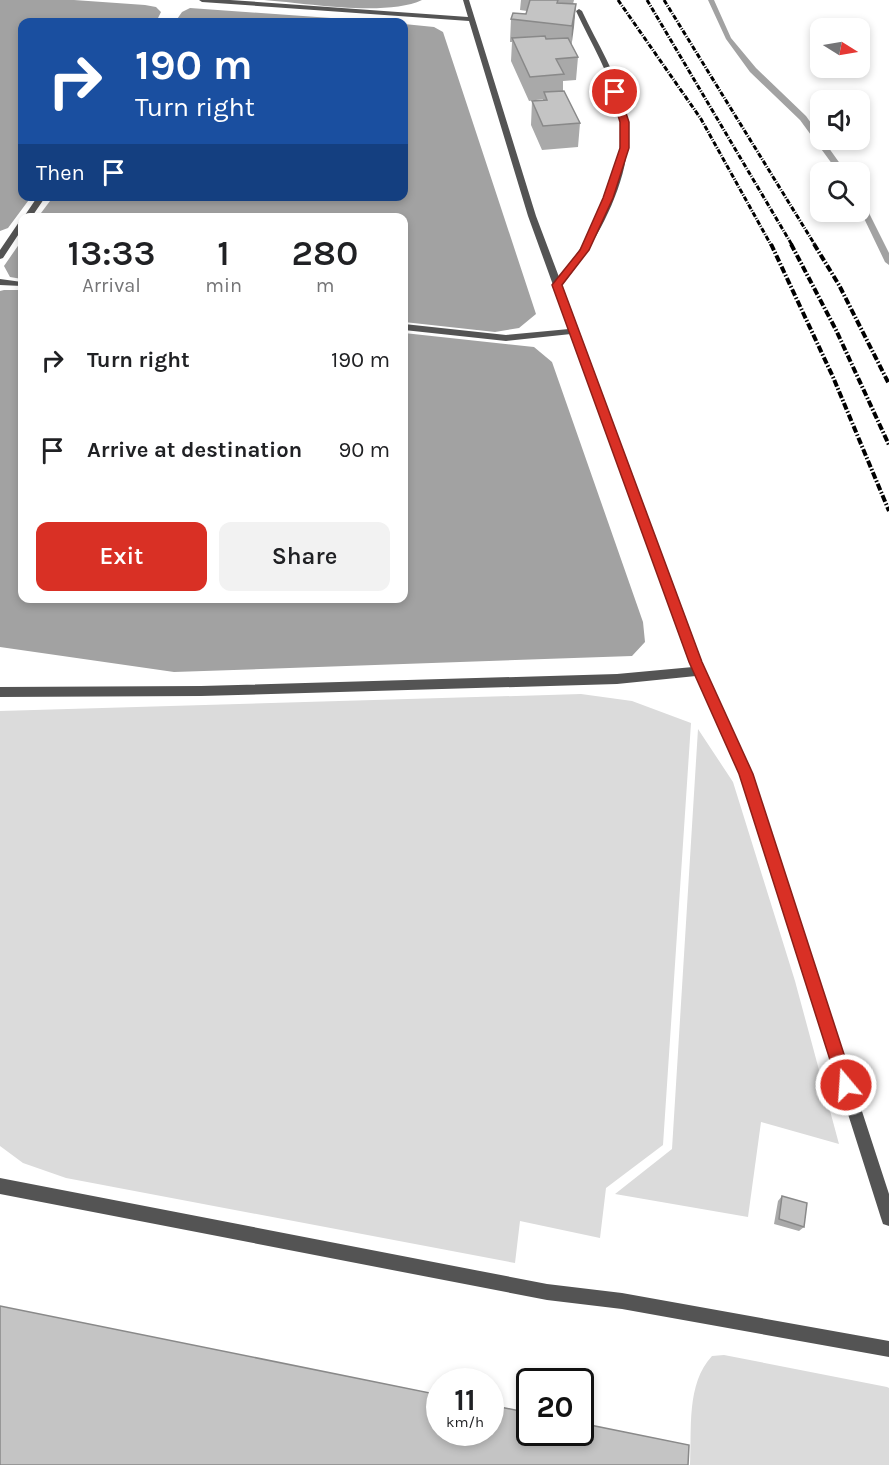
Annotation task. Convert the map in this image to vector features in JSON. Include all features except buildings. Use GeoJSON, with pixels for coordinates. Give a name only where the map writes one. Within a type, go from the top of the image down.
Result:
{"type":"FeatureCollection","features":[{"type":"Feature","properties":{"kind":"lane"},"geometry":{"type":"LineString","coordinates":[[202,0],[472,19]]}},
{"type":"Feature","properties":{"kind":"lane"},"geometry":{"type":"LineString","coordinates":[[466,0],[532,216],[699,670],[746,774],[889,1218]]}},
{"type":"Feature","properties":{"kind":"lane"},"geometry":{"type":"LineString","coordinates":[[557,285],[585,250],[608,198],[624,148],[624,122],[615,92],[579,11]]}},
{"type":"Feature","properties":{"kind":"lane"},"geometry":{"type":"LineString","coordinates":[[0,256],[3,246],[18,229]]}},
{"type":"Feature","properties":{"kind":"lane"},"geometry":{"type":"LineString","coordinates":[[0,282],[18,284]]}},
{"type":"Feature","properties":{"kind":"lane"},"geometry":{"type":"LineString","coordinates":[[408,327],[506,339],[574,331]]}},
{"type":"Feature","properties":{"kind":"lane"},"geometry":{"type":"LineString","coordinates":[[0,692],[201,691],[617,679],[699,670]]}},
{"type":"Feature","properties":{"kind":"lane"},"geometry":{"type":"LineString","coordinates":[[0,1186],[547,1292],[622,1301],[889,1349]]}},
{"type":"Feature","properties":{"kind":"shaded area"},"geometry":{"type":"Polygon","coordinates":[[[0,0],[74,0],[156,7],[161,12],[158,18],[18,18],[18,201],[28,201],[8,228],[0,231],[0,0]]]}},
{"type":"Feature","properties":{"kind":"shaded area"},"geometry":{"type":"Polygon","coordinates":[[[264,0],[422,0],[388,8],[345,8],[264,0]]]}},
{"type":"Feature","properties":{"kind":"shaded area"},"geometry":{"type":"Polygon","coordinates":[[[190,8],[331,18],[178,18],[182,12],[190,8]]]}},
{"type":"Feature","properties":{"kind":"shaded area"},"geometry":{"type":"Polygon","coordinates":[[[408,24],[434,27],[443,32],[536,314],[519,328],[495,332],[408,322],[408,213],[41,213],[50,201],[408,201],[408,24]]]}},
{"type":"Feature","properties":{"kind":"shaded area"},"geometry":{"type":"Polygon","coordinates":[[[18,246],[18,278],[10,277],[4,266],[18,246]]]}},
{"type":"Feature","properties":{"kind":"shaded area"},"geometry":{"type":"Polygon","coordinates":[[[18,290],[18,603],[408,603],[408,333],[534,347],[552,362],[643,622],[645,642],[632,656],[174,672],[0,647],[0,291],[18,290]]]}},
{"type":"Feature","properties":{"kind":"shaded area"},"geometry":{"type":"Polygon","coordinates":[[[581,694],[632,701],[691,723],[663,1145],[606,1188],[600,1238],[520,1221],[515,1263],[66,1178],[23,1163],[0,1146],[0,711],[581,694]]]}},
{"type":"Feature","properties":{"kind":"shaded area"},"geometry":{"type":"Polygon","coordinates":[[[698,729],[733,782],[795,981],[839,1144],[761,1122],[748,1217],[615,1194],[672,1149],[698,729]]]}},
{"type":"Feature","properties":{"kind":"shaded area"},"geometry":{"type":"Polygon","coordinates":[[[724,1355],[889,1388],[889,1465],[690,1465],[692,1408],[698,1380],[712,1356],[724,1355]]]}},
{"type":"Feature","properties":{"kind":"waterway"},"geometry":{"type":"LineString","coordinates":[[711,0],[728,38],[753,70],[803,118],[835,162]]}},
{"type":"Feature","properties":{"kind":"waterway"},"geometry":{"type":"LineString","coordinates":[[869,222],[889,262]]}},
{"type":"Feature","properties":{"kind":"railway"},"geometry":{"type":"LineString","coordinates":[[618,0],[701,119],[771,245]]}},
{"type":"Feature","properties":{"kind":"railway"},"geometry":{"type":"LineString","coordinates":[[647,0],[792,245]]}},
{"type":"Feature","properties":{"kind":"railway"},"geometry":{"type":"LineString","coordinates":[[664,0],[815,245]]}},
{"type":"Feature","properties":{"kind":"railway"},"geometry":{"type":"LineString","coordinates":[[771,244],[833,377],[889,511]]}},
{"type":"Feature","properties":{"kind":"railway"},"geometry":{"type":"LineString","coordinates":[[791,244],[836,330],[889,445]]}},
{"type":"Feature","properties":{"kind":"railway"},"geometry":{"type":"LineString","coordinates":[[814,244],[839,285],[889,384]]}},
{"type":"Feature","properties":{"kind":"route"},"geometry":{"type":"LineString","coordinates":[[615,92],[624,122],[624,148],[608,198],[585,250],[557,285],[696,662],[746,774],[846,1085]]}}]}
